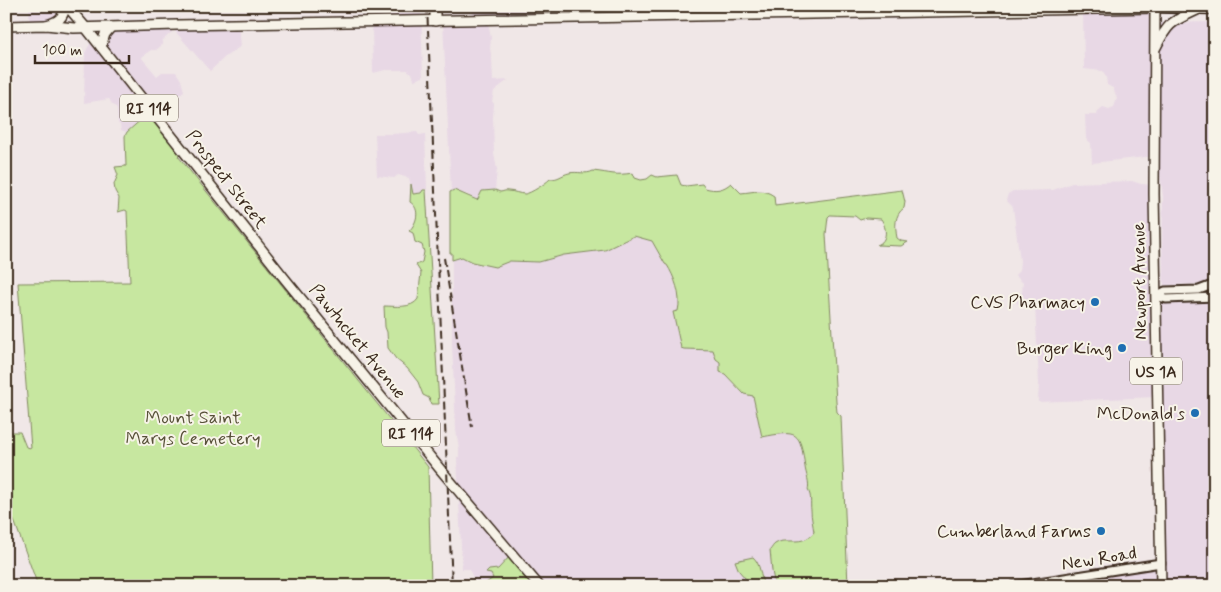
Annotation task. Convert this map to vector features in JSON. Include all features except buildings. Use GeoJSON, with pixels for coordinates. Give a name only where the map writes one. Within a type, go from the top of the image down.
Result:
{"type":"FeatureCollection","features":[{"type":"Feature","properties":{"kind":"main road"},"geometry":{"type":"LineString","coordinates":[[46,25],[60,19],[64,15],[66,6]]}},
{"type":"Feature","properties":{"kind":"main road","name":"Prospect Street"},"geometry":{"type":"LineString","coordinates":[[66,6],[86,28],[285,279]]}},
{"type":"Feature","properties":{"kind":"main road"},"geometry":{"type":"LineString","coordinates":[[435,6],[435,21]]}},
{"type":"Feature","properties":{"kind":"main road"},"geometry":{"type":"LineString","coordinates":[[6,26],[46,25],[56,28],[86,28],[1155,7]]}},
{"type":"Feature","properties":{"kind":"main road","name":"Newport Avenue"},"geometry":{"type":"LineString","coordinates":[[1155,7],[1154,194],[1161,586]]}},
{"type":"Feature","properties":{"kind":"main road"},"geometry":{"type":"LineString","coordinates":[[1155,49],[1167,27],[1174,20],[1196,10]]}},
{"type":"Feature","properties":{"kind":"main road"},"geometry":{"type":"LineString","coordinates":[[101,47],[105,34],[111,27]]}},
{"type":"Feature","properties":{"kind":"main road","name":"Pawtucket Avenue"},"geometry":{"type":"LineString","coordinates":[[285,279],[440,469],[539,586]]}},
{"type":"Feature","properties":{"kind":"street"},"geometry":{"type":"LineString","coordinates":[[1155,7],[1215,10]]}},
{"type":"Feature","properties":{"kind":"street"},"geometry":{"type":"LineString","coordinates":[[1156,296],[1165,291],[1199,290],[1215,284]]}},
{"type":"Feature","properties":{"kind":"street"},"geometry":{"type":"LineString","coordinates":[[1156,296],[1166,299],[1215,297]]}},
{"type":"Feature","properties":{"kind":"street","name":"New Road"},"geometry":{"type":"LineString","coordinates":[[1013,586],[1161,563]]}},
{"type":"Feature","properties":{"kind":"shaded area"},"geometry":{"type":"Polygon","coordinates":[[[6,6],[65,6],[62,18],[30,27],[29,7],[6,6]]]}},
{"type":"Feature","properties":{"kind":"shaded area"},"geometry":{"type":"Polygon","coordinates":[[[389,6],[421,6],[423,77],[414,80],[412,73],[407,70],[385,70],[373,73],[372,29],[375,24],[390,22],[389,6]]]}},
{"type":"Feature","properties":{"kind":"shaded area"},"geometry":{"type":"Polygon","coordinates":[[[473,6],[534,6],[533,21],[488,23],[491,38],[490,49],[493,81],[508,80],[494,91],[492,101],[494,104],[494,154],[497,169],[495,190],[482,191],[476,200],[467,194],[451,192],[443,22],[473,21],[473,6]]]}},
{"type":"Feature","properties":{"kind":"shaded area"},"geometry":{"type":"Polygon","coordinates":[[[1116,6],[1215,6],[1215,10],[1157,10],[1156,23],[1215,22],[1215,586],[1097,586],[1098,576],[1160,565],[1156,397],[1038,402],[1039,383],[1035,306],[1024,306],[1017,303],[1016,298],[1022,293],[1023,283],[1015,275],[1019,271],[1020,261],[1013,207],[1006,200],[1008,194],[1013,191],[1053,190],[1072,183],[1132,181],[1154,185],[1156,291],[1195,290],[1212,284],[1164,285],[1162,246],[1163,196],[1157,150],[1154,156],[1092,163],[1091,143],[1086,139],[1085,115],[1097,115],[1098,111],[1103,107],[1109,109],[1114,107],[1117,98],[1113,88],[1107,85],[1106,77],[1102,71],[1084,69],[1083,11],[1116,6]]]}},
{"type":"Feature","properties":{"kind":"shaded area"},"geometry":{"type":"Polygon","coordinates":[[[239,26],[241,46],[210,71],[174,30],[162,41],[162,45],[156,50],[151,50],[141,57],[157,76],[162,72],[176,72],[181,80],[184,91],[175,98],[168,94],[127,132],[121,130],[118,123],[117,108],[109,99],[84,103],[85,53],[91,42],[85,27],[239,26]]]}},
{"type":"Feature","properties":{"kind":"shaded area"},"geometry":{"type":"Polygon","coordinates":[[[417,132],[419,135],[425,134],[427,189],[423,190],[422,193],[413,194],[409,178],[398,175],[394,178],[377,176],[375,134],[417,132]]]}},
{"type":"Feature","properties":{"kind":"shaded area"},"geometry":{"type":"Polygon","coordinates":[[[634,236],[652,241],[673,275],[680,305],[678,311],[673,312],[681,348],[713,350],[725,374],[744,394],[753,395],[762,437],[792,433],[801,442],[806,474],[810,485],[812,503],[810,509],[814,532],[810,538],[795,542],[780,542],[770,550],[775,586],[764,586],[760,569],[752,586],[537,586],[494,569],[487,574],[491,574],[493,577],[490,581],[482,586],[477,586],[469,569],[462,569],[457,457],[459,457],[459,449],[456,430],[452,344],[452,260],[461,257],[472,262],[495,267],[510,261],[539,262],[564,255],[605,250],[634,236]]]}},
{"type":"Feature","properties":{"kind":"green space","name":"Mount Saint Marys Cemetery"},"geometry":{"type":"Polygon","coordinates":[[[151,111],[183,151],[178,156],[428,467],[431,586],[38,586],[15,523],[6,505],[6,432],[20,432],[26,447],[31,448],[18,283],[130,282],[127,211],[118,212],[119,198],[114,184],[118,175],[115,167],[126,166],[125,136],[127,132],[151,111]]]}},
{"type":"Feature","properties":{"kind":"green space"},"geometry":{"type":"Polygon","coordinates":[[[593,171],[617,174],[633,173],[635,178],[641,180],[647,179],[652,175],[657,177],[677,175],[681,185],[702,184],[705,188],[713,189],[725,187],[731,183],[741,193],[758,191],[774,196],[775,206],[902,190],[905,202],[904,208],[898,214],[896,234],[897,238],[901,241],[908,242],[901,246],[877,245],[885,237],[881,219],[866,218],[860,220],[855,216],[830,215],[828,217],[826,234],[836,402],[837,412],[841,416],[848,586],[775,586],[770,550],[774,544],[784,541],[805,540],[814,532],[808,481],[799,440],[790,434],[762,437],[753,396],[744,394],[725,374],[720,372],[720,362],[716,359],[713,350],[681,348],[673,312],[678,311],[679,305],[677,286],[670,270],[652,241],[634,236],[605,250],[564,255],[539,262],[510,261],[495,267],[472,262],[462,257],[452,260],[452,253],[450,253],[450,192],[454,190],[477,200],[482,191],[495,190],[525,194],[538,188],[550,179],[569,173],[593,171]]]}},
{"type":"Feature","properties":{"kind":"green space"},"geometry":{"type":"Polygon","coordinates":[[[411,184],[413,194],[426,190],[439,404],[431,404],[429,398],[423,395],[418,382],[388,348],[385,327],[384,306],[407,306],[418,299],[421,273],[416,265],[422,262],[424,252],[422,245],[415,242],[413,233],[409,231],[417,216],[416,208],[410,202],[411,184]]]}},
{"type":"Feature","properties":{"kind":"green space"},"geometry":{"type":"Polygon","coordinates":[[[511,555],[537,586],[482,586],[493,578],[491,574],[486,573],[489,570],[498,569],[511,555]]]}},
{"type":"Feature","properties":{"kind":"green space"},"geometry":{"type":"Polygon","coordinates":[[[753,557],[759,567],[764,586],[752,586],[739,571],[735,561],[753,557]]]}},
{"type":"Feature","properties":{"kind":"railway"},"geometry":{"type":"LineString","coordinates":[[427,6],[452,586]]}},
{"type":"Feature","properties":{"kind":"railway"},"geometry":{"type":"LineString","coordinates":[[444,258],[472,427]]}},
{"type":"Feature","properties":{"kind":"place","name":"CVS Pharmacy"},"geometry":{"type":"Point","coordinates":[1095,302]}},
{"type":"Feature","properties":{"kind":"place","name":"Burger King"},"geometry":{"type":"Point","coordinates":[1122,348]}},
{"type":"Feature","properties":{"kind":"place","name":"McDonald's"},"geometry":{"type":"Point","coordinates":[1195,413]}},
{"type":"Feature","properties":{"kind":"place","name":"Cumberland Farms"},"geometry":{"type":"Point","coordinates":[1101,531]}}]}
